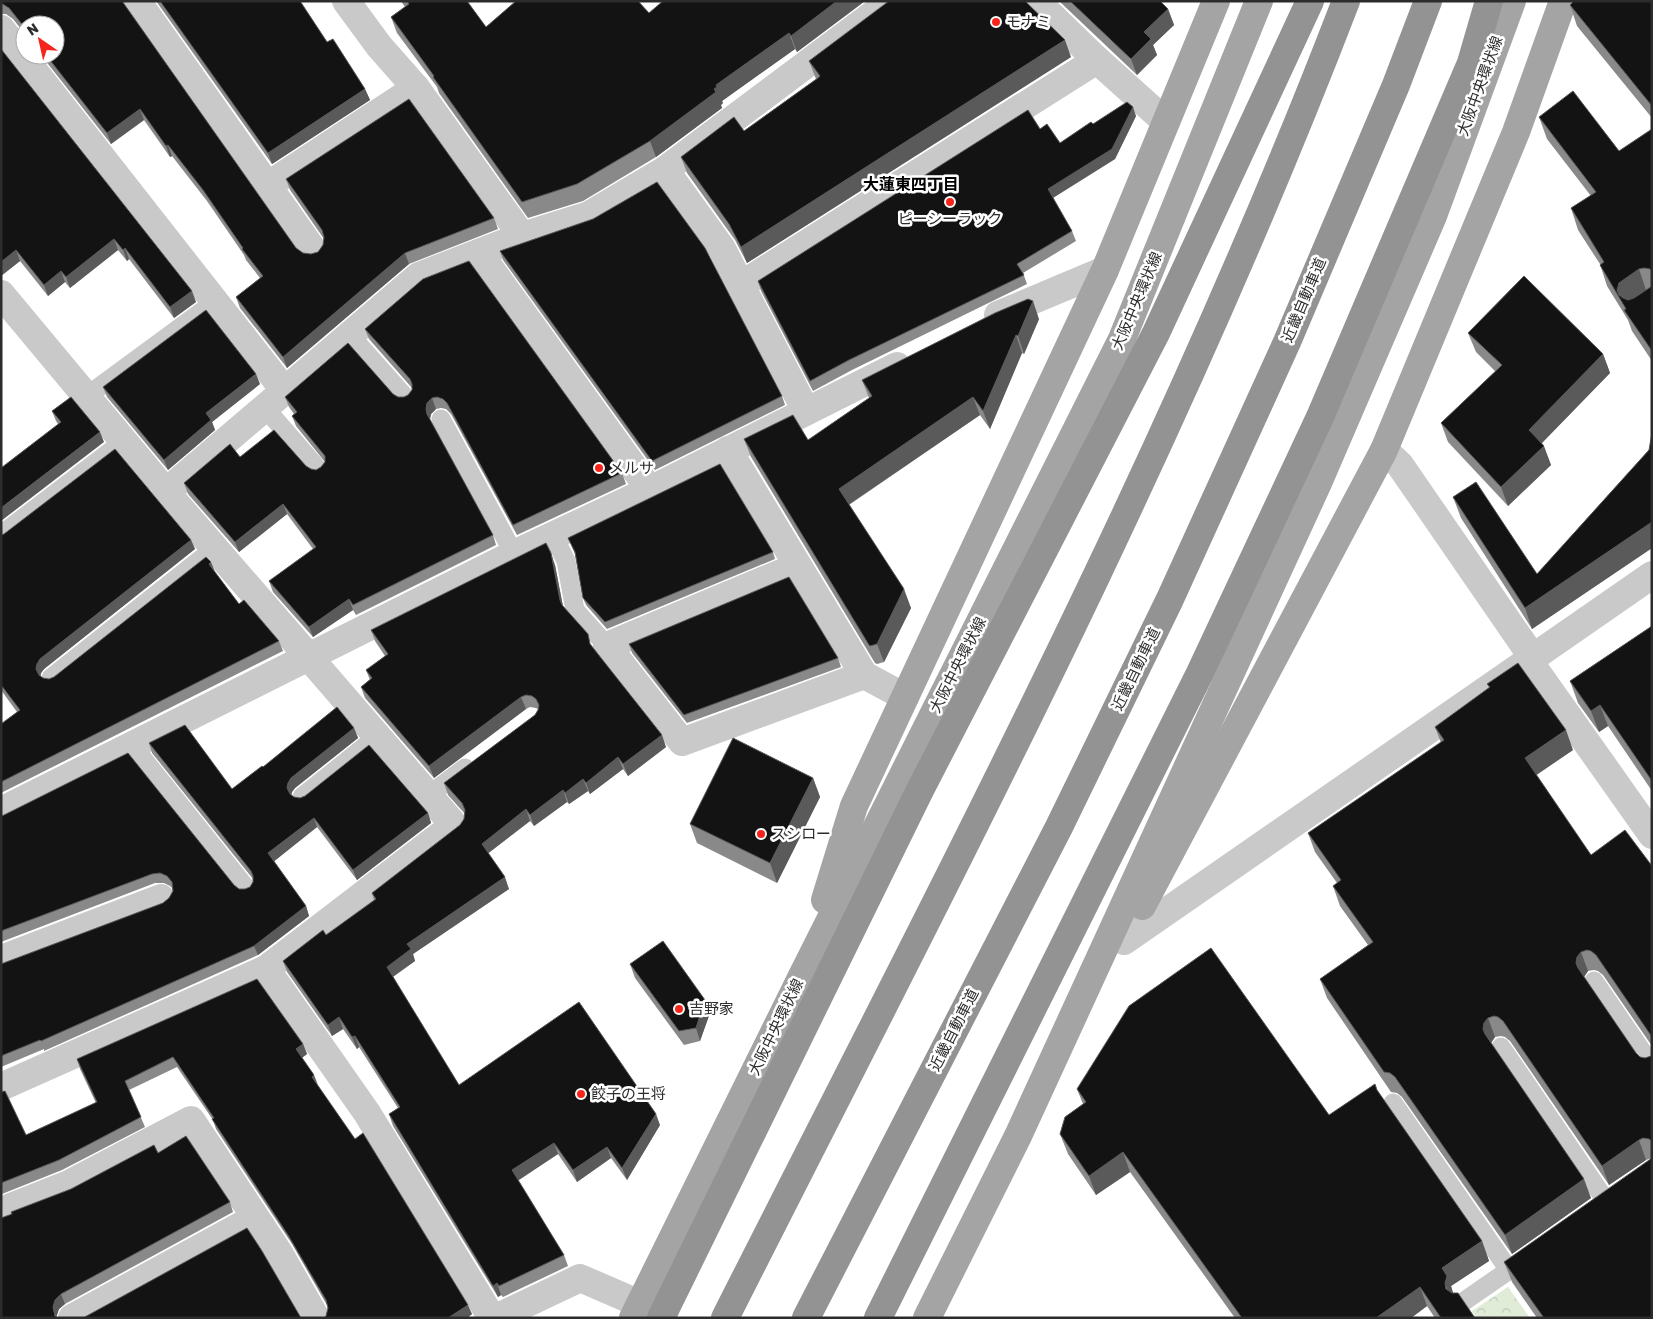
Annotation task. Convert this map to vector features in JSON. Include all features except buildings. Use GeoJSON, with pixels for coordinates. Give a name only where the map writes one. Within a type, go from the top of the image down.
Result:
{"type":"FeatureCollection","features":[{"type":"Feature","properties":{"kind":"highway"},"geometry":{"type":"LineString","coordinates":[[645,1313],[919,792],[1156,333],[1310,1]]}},
{"type":"Feature","properties":{"kind":"highway"},"geometry":{"type":"LineString","coordinates":[[725,1318],[986,803],[1104,564],[1212,326],[1320,71],[1346,1]]}},
{"type":"Feature","properties":{"kind":"highway","name":"近畿自動車道"},"geometry":{"type":"LineString","coordinates":[[806,1318],[1059,827],[1170,599],[1287,342],[1396,85],[1428,1]]}},
{"type":"Feature","properties":{"kind":"highway"},"geometry":{"type":"LineString","coordinates":[[878,1318],[1200,673],[1320,417],[1471,63],[1489,1]]}},
{"type":"Feature","properties":{"kind":"main road"},"geometry":{"type":"LineString","coordinates":[[800,978],[854,806],[1105,270],[1216,1]]}},
{"type":"Feature","properties":{"kind":"main road","name":"大阪中央環状線"},"geometry":{"type":"LineString","coordinates":[[645,1313],[800,978],[1122,339],[1259,1]]}},
{"type":"Feature","properties":{"kind":"main road","name":"大阪中央環状線"},"geometry":{"type":"LineString","coordinates":[[927,1318],[1018,1136],[1318,484],[1433,216],[1512,1]]}},
{"type":"Feature","properties":{"kind":"main road"},"geometry":{"type":"LineString","coordinates":[[1018,1136],[1124,941],[1384,450],[1516,132],[1563,1]]}},
{"type":"Feature","properties":{"kind":"street"},"geometry":{"type":"LineString","coordinates":[[137,1],[313,250]]}},
{"type":"Feature","properties":{"kind":"street"},"geometry":{"type":"LineString","coordinates":[[346,1],[379,46],[416,88],[522,236]]}},
{"type":"Feature","properties":{"kind":"street"},"geometry":{"type":"LineString","coordinates":[[166,492],[419,276],[522,236],[589,215],[665,170],[891,1]]}},
{"type":"Feature","properties":{"kind":"street"},"geometry":{"type":"LineString","coordinates":[[1036,1],[1097,60],[1166,122]]}},
{"type":"Feature","properties":{"kind":"street"},"geometry":{"type":"LineString","coordinates":[[1,29],[215,302],[275,399]]}},
{"type":"Feature","properties":{"kind":"street"},"geometry":{"type":"LineString","coordinates":[[740,285],[1097,60]]}},
{"type":"Feature","properties":{"kind":"street"},"geometry":{"type":"LineString","coordinates":[[267,186],[416,88]]}},
{"type":"Feature","properties":{"kind":"street"},"geometry":{"type":"LineString","coordinates":[[665,170],[722,249],[806,411]]}},
{"type":"Feature","properties":{"kind":"street"},"geometry":{"type":"LineString","coordinates":[[479,253],[650,490]]}},
{"type":"Feature","properties":{"kind":"street"},"geometry":{"type":"LineString","coordinates":[[978,325],[1105,270]]}},
{"type":"Feature","properties":{"kind":"street"},"geometry":{"type":"LineString","coordinates":[[1,294],[166,492],[454,824],[266,969],[1,1088]]}},
{"type":"Feature","properties":{"kind":"street"},"geometry":{"type":"LineString","coordinates":[[1,811],[514,554],[650,490],[918,355]]}},
{"type":"Feature","properties":{"kind":"street"},"geometry":{"type":"LineString","coordinates":[[728,450],[864,675],[905,697]]}},
{"type":"Feature","properties":{"kind":"street"},"geometry":{"type":"LineString","coordinates":[[1384,450],[1400,465],[1652,835]]}},
{"type":"Feature","properties":{"kind":"street"},"geometry":{"type":"LineString","coordinates":[[798,566],[607,646],[682,742],[864,675]]}},
{"type":"Feature","properties":{"kind":"street"},"geometry":{"type":"LineString","coordinates":[[1124,941],[1652,575]]}},
{"type":"Feature","properties":{"kind":"street"},"geometry":{"type":"LineString","coordinates":[[1,959],[161,898]]}},
{"type":"Feature","properties":{"kind":"street"},"geometry":{"type":"LineString","coordinates":[[266,969],[367,1113],[494,1318],[580,1278],[645,1313]]}},
{"type":"Feature","properties":{"kind":"street"},"geometry":{"type":"LineString","coordinates":[[1,1211],[69,1184],[191,1120],[278,1253],[316,1318]]}},
{"type":"Feature","properties":{"kind":"street"},"geometry":{"type":"LineString","coordinates":[[72,1318],[255,1218]]}},
{"type":"Feature","properties":{"kind":"lane"},"geometry":{"type":"LineString","coordinates":[[87,396],[215,302]]}},
{"type":"Feature","properties":{"kind":"lane"},"geometry":{"type":"LineString","coordinates":[[350,335],[404,397]]}},
{"type":"Feature","properties":{"kind":"lane"},"geometry":{"type":"LineString","coordinates":[[275,399],[318,469]]}},
{"type":"Feature","properties":{"kind":"lane"},"geometry":{"type":"LineString","coordinates":[[440,418],[514,554]]}},
{"type":"Feature","properties":{"kind":"lane"},"geometry":{"type":"LineString","coordinates":[[1,535],[124,441]]}},
{"type":"Feature","properties":{"kind":"lane"},"geometry":{"type":"LineString","coordinates":[[553,535],[566,561],[575,610],[607,646]]}},
{"type":"Feature","properties":{"kind":"lane"},"geometry":{"type":"LineString","coordinates":[[50,678],[215,548]]}},
{"type":"Feature","properties":{"kind":"lane"},"geometry":{"type":"LineString","coordinates":[[302,797],[378,736]]}},
{"type":"Feature","properties":{"kind":"lane"},"geometry":{"type":"LineString","coordinates":[[132,745],[246,888]]}},
{"type":"Feature","properties":{"kind":"lane"},"geometry":{"type":"LineString","coordinates":[[429,795],[477,759]]}},
{"type":"Feature","properties":{"kind":"lane"},"geometry":{"type":"LineString","coordinates":[[1594,981],[1652,1066]]}},
{"type":"Feature","properties":{"kind":"lane"},"geometry":{"type":"LineString","coordinates":[[1501,1047],[1614,1196],[1590,1212]]}},
{"type":"Feature","properties":{"kind":"lane"},"geometry":{"type":"LineString","coordinates":[[1393,1103],[1509,1270]]}},
{"type":"Feature","properties":{"kind":"lane"},"geometry":{"type":"LineString","coordinates":[[1463,1302],[1541,1247]]}},
{"type":"Feature","properties":{"kind":"green space"},"geometry":{"type":"Polygon","coordinates":[[[1508,1287],[1530,1318],[1476,1318],[1472,1311],[1508,1287]]]}},
{"type":"Feature","properties":{"kind":"place","name":"モナミ"},"geometry":{"type":"Point","coordinates":[996,22]}},
{"type":"Feature","properties":{"kind":"place","name":"ピーシーラック"},"geometry":{"type":"Point","coordinates":[950,202]}},
{"type":"Feature","properties":{"kind":"place","name":"メルサ"},"geometry":{"type":"Point","coordinates":[599,468]}},
{"type":"Feature","properties":{"kind":"place","name":"スシロー"},"geometry":{"type":"Point","coordinates":[761,834]}},
{"type":"Feature","properties":{"kind":"place","name":"吉野家"},"geometry":{"type":"Point","coordinates":[679,1009]}},
{"type":"Feature","properties":{"kind":"place","name":"餃子の王将"},"geometry":{"type":"Point","coordinates":[581,1094]}},
{"type":"Feature","properties":{"kind":"district","name":"大蓮東四丁目"},"geometry":{"type":"Point","coordinates":[911,184]}}]}
